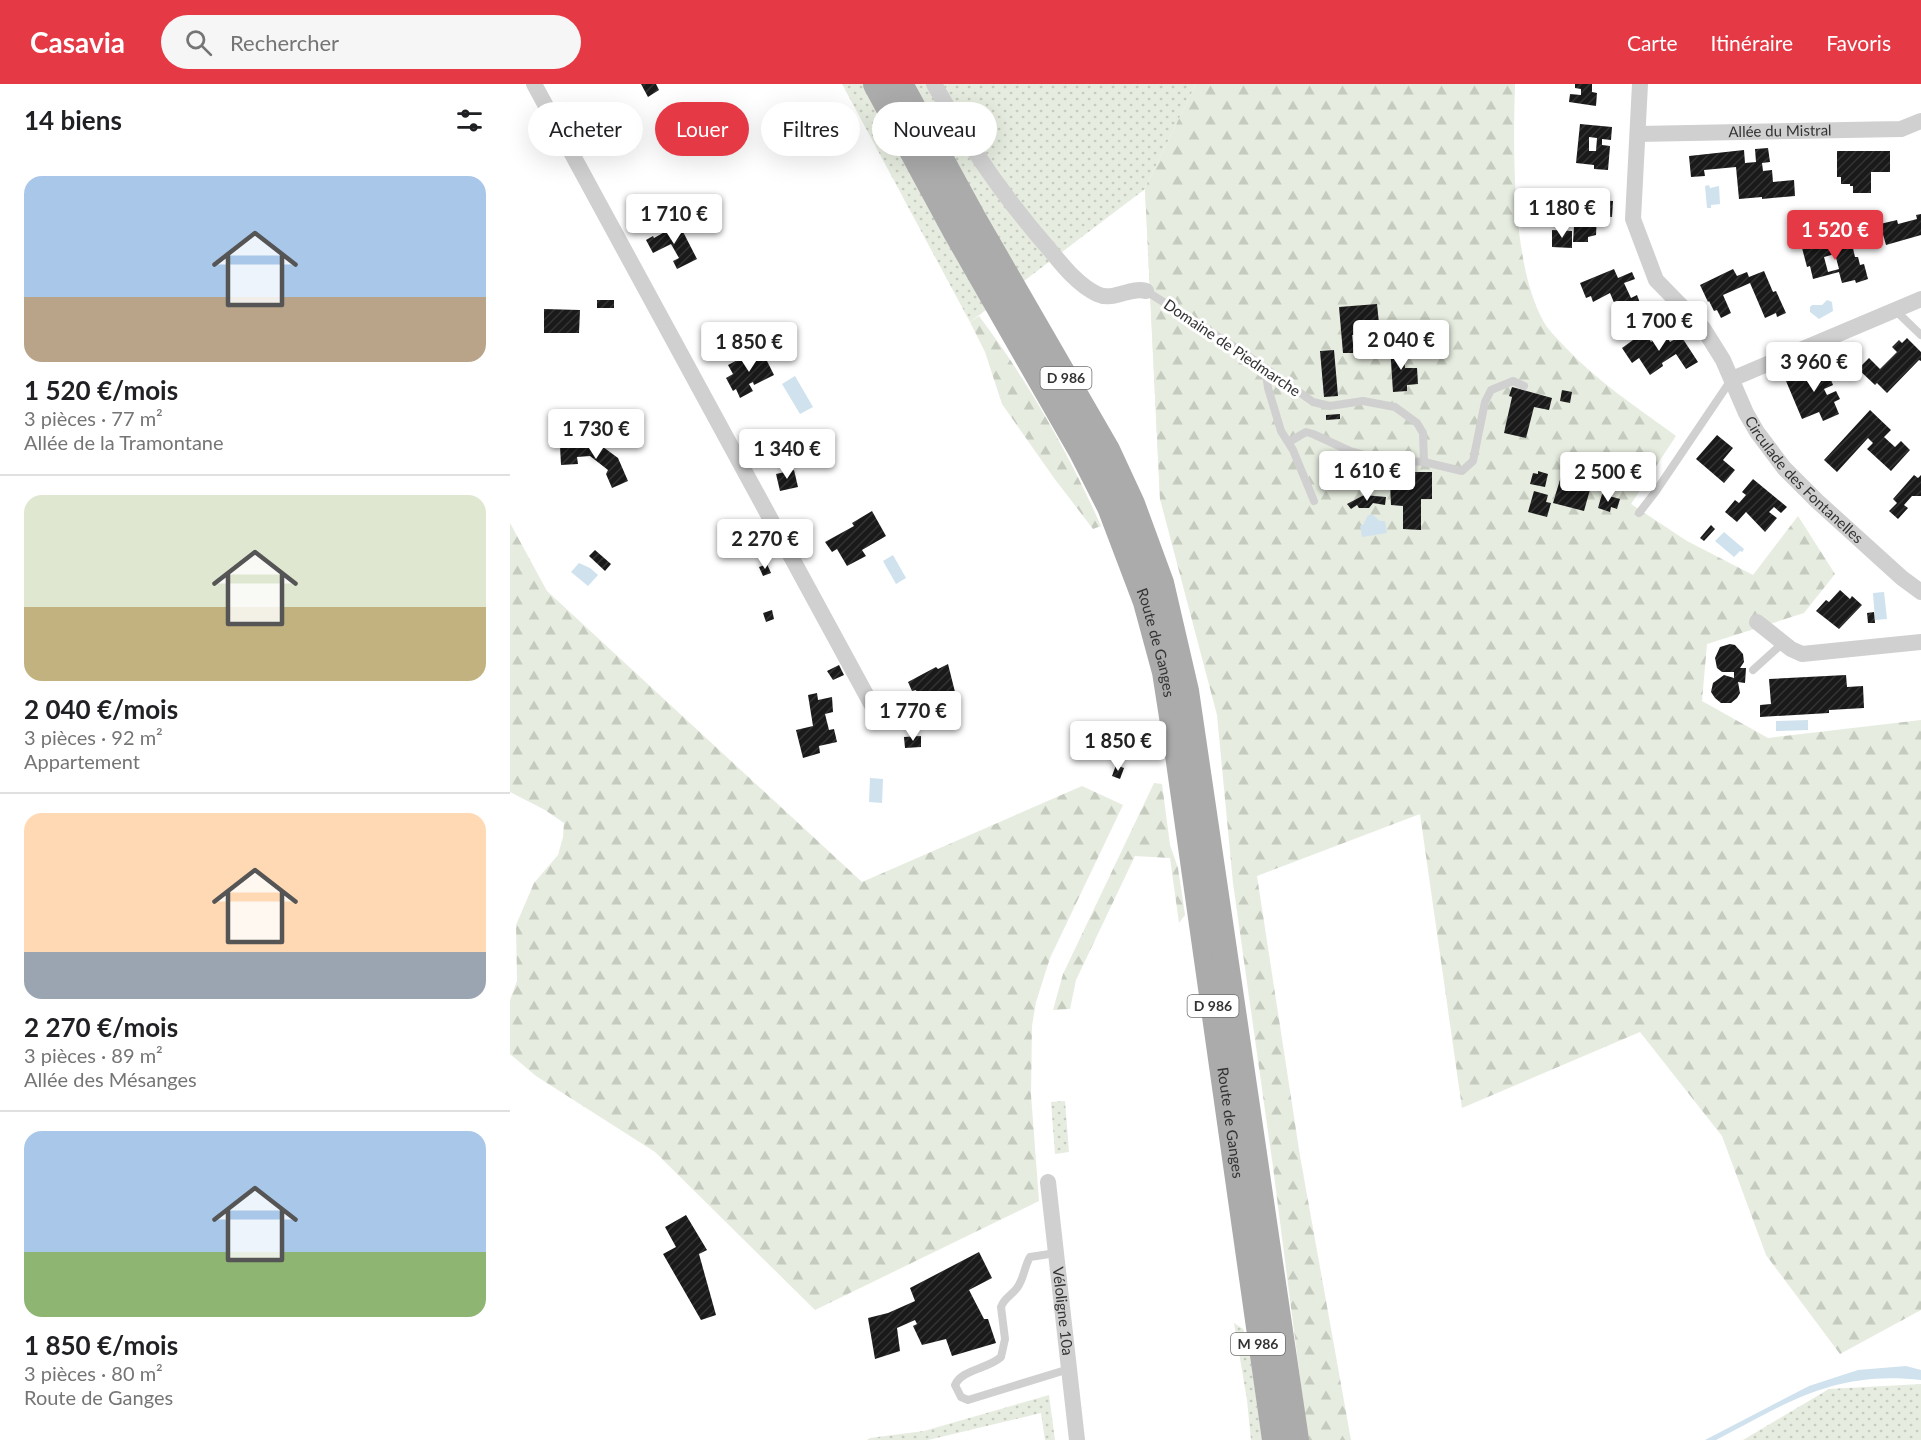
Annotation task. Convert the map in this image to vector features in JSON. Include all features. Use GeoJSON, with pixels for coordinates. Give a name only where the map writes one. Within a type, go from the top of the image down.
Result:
{"type":"FeatureCollection","features":[{"type":"Feature","properties":{"kind":"main road","name":"Route de Ganges"},"geometry":{"type":"LineString","coordinates":[[876,84],[956,232],[1082,452],[1110,507],[1146,602],[1165,672],[1275,1440]]}},
{"type":"Feature","properties":{"kind":"main road","name":"Route de Ganges"},"geometry":{"type":"LineString","coordinates":[[900,84],[973,218],[1107,450],[1132,504],[1161,584],[1186,691],[1296,1440]]}},
{"type":"Feature","properties":{"kind":"main road","name":"M 986"},"geometry":{"type":"LineString","coordinates":[[1248,1247],[1268,1440]]}},
{"type":"Feature","properties":{"kind":"street"},"geometry":{"type":"LineString","coordinates":[[534,84],[875,711]]}},
{"type":"Feature","properties":{"kind":"street"},"geometry":{"type":"LineString","coordinates":[[934,84],[957,125],[992,176],[1031,229],[1068,271],[1100,295],[1111,297],[1138,290],[1146,291]]}},
{"type":"Feature","properties":{"kind":"street","name":"Circulade des Fontanelles"},"geometry":{"type":"LineString","coordinates":[[1640,84],[1633,219],[1656,280],[1703,328],[1732,379],[1757,432],[1784,468],[1902,578],[1921,592]]}},
{"type":"Feature","properties":{"kind":"street","name":"Allée du Mistral"},"geometry":{"type":"LineString","coordinates":[[1638,134],[1901,129],[1921,122]]}},
{"type":"Feature","properties":{"kind":"street"},"geometry":{"type":"LineString","coordinates":[[1732,379],[1921,299]]}},
{"type":"Feature","properties":{"kind":"street"},"geometry":{"type":"LineString","coordinates":[[1757,622],[1783,643],[1802,654],[1921,642]]}},
{"type":"Feature","properties":{"kind":"street","name":"Véloligne 10a"},"geometry":{"type":"LineString","coordinates":[[1048,1182],[1077,1440]]}},
{"type":"Feature","properties":{"kind":"lane","name":"Domaine de Piedmarche"},"geometry":{"type":"LineString","coordinates":[[1146,291],[1313,402],[1330,406],[1363,401],[1395,407],[1417,423],[1423,433],[1424,462]]}},
{"type":"Feature","properties":{"kind":"lane"},"geometry":{"type":"LineString","coordinates":[[1895,310],[1921,334]]}},
{"type":"Feature","properties":{"kind":"lane"},"geometry":{"type":"LineString","coordinates":[[1265,368],[1268,388],[1281,431],[1314,501]]}},
{"type":"Feature","properties":{"kind":"lane"},"geometry":{"type":"LineString","coordinates":[[1639,513],[1732,379]]}},
{"type":"Feature","properties":{"kind":"lane"},"geometry":{"type":"LineString","coordinates":[[1288,442],[1306,432],[1350,451],[1380,459],[1424,462],[1449,466],[1462,471],[1473,461],[1485,402],[1491,390],[1513,381],[1524,386]]}},
{"type":"Feature","properties":{"kind":"lane"},"geometry":{"type":"LineString","coordinates":[[1754,670],[1783,643]]}},
{"type":"Feature","properties":{"kind":"lane"},"geometry":{"type":"LineString","coordinates":[[1056,1253],[1030,1257],[1018,1287],[1003,1302],[1001,1306],[1005,1339],[1001,1357],[986,1367],[963,1376],[955,1385],[961,1397],[968,1400],[1069,1369]]}},
{"type":"Feature","properties":{"kind":"green space"},"geometry":{"type":"Polygon","coordinates":[[[842,84],[1196,84],[1145,188],[1467,752],[1241,753],[1160,499],[1145,189],[970,322],[881,156],[997,156],[997,102],[872,102],[872,140],[860,117],[860,102],[852,102],[842,84]]]}},
{"type":"Feature","properties":{"kind":"green space"},"geometry":{"type":"Polygon","coordinates":[[[1196,84],[1515,84],[1514,142],[1517,209],[1527,275],[1535,303],[1553,335],[1578,360],[1676,436],[1631,504],[1687,541],[1753,575],[1798,516],[1835,574],[1804,613],[1707,644],[1702,701],[1768,738],[1921,720],[1921,1310],[1840,1354],[1766,1255],[1722,1136],[1640,1032],[1462,1108],[1420,814],[1257,876],[1300,1156],[1351,1440],[1308,1440],[1233,883],[1217,715],[1160,499],[1145,188],[1196,84]]]}},
{"type":"Feature","properties":{"kind":"green space"},"geometry":{"type":"Polygon","coordinates":[[[979,316],[1014,366],[1046,418],[1101,526],[1093,529],[1002,404],[985,352],[970,322],[979,316]]]}},
{"type":"Feature","properties":{"kind":"green space"},"geometry":{"type":"Polygon","coordinates":[[[510,523],[547,591],[862,882],[1082,786],[1123,805],[1050,958],[1036,1002],[1032,1026],[1031,1095],[1039,1201],[815,1310],[655,1152],[536,1076],[510,1054],[510,1000],[517,981],[516,925],[534,883],[558,855],[564,823],[545,810],[510,792],[510,523]]]}},
{"type":"Feature","properties":{"kind":"green space"},"geometry":{"type":"Polygon","coordinates":[[[1154,783],[1162,784],[1170,845],[1178,868],[1185,915],[1179,923],[1170,858],[1135,856],[1076,980],[1070,1009],[1053,1010],[1063,974],[1154,783]]]}},
{"type":"Feature","properties":{"kind":"green space"},"geometry":{"type":"Polygon","coordinates":[[[1065,1101],[1069,1152],[1055,1154],[1051,1102],[1065,1101]]]}},
{"type":"Feature","properties":{"kind":"green space"},"geometry":{"type":"Polygon","coordinates":[[[1234,1323],[1243,1329],[1248,1341],[1262,1440],[1251,1440],[1234,1323]]]}},
{"type":"Feature","properties":{"kind":"green space"},"geometry":{"type":"Polygon","coordinates":[[[1921,1384],[1921,1440],[1743,1440],[1829,1389],[1921,1384]]]}},
{"type":"Feature","properties":{"kind":"green space"},"geometry":{"type":"Polygon","coordinates":[[[1049,1395],[1055,1440],[1045,1440],[1041,1413],[928,1440],[867,1440],[924,1431],[1049,1395]]]}},
{"type":"Feature","properties":{"kind":"water"},"geometry":{"type":"Polygon","coordinates":[[[1709,185],[1710,188],[1719,186],[1720,204],[1707,208],[1705,186],[1709,185]]]}},
{"type":"Feature","properties":{"kind":"water"},"geometry":{"type":"Polygon","coordinates":[[[1827,300],[1832,302],[1833,311],[1819,319],[1810,312],[1812,305],[1822,305],[1827,300]]]}},
{"type":"Feature","properties":{"kind":"water"},"geometry":{"type":"Polygon","coordinates":[[[795,376],[813,407],[800,414],[782,384],[795,376]]]}},
{"type":"Feature","properties":{"kind":"water"},"geometry":{"type":"Polygon","coordinates":[[[1368,515],[1385,521],[1387,533],[1362,537],[1360,526],[1363,525],[1368,515]]]}},
{"type":"Feature","properties":{"kind":"water"},"geometry":{"type":"Polygon","coordinates":[[[1724,532],[1744,549],[1734,557],[1715,541],[1724,532]]]}},
{"type":"Feature","properties":{"kind":"water"},"geometry":{"type":"Polygon","coordinates":[[[893,555],[906,578],[896,584],[883,561],[893,555]]]}},
{"type":"Feature","properties":{"kind":"water"},"geometry":{"type":"Polygon","coordinates":[[[579,563],[598,575],[588,586],[571,572],[579,563]]]}},
{"type":"Feature","properties":{"kind":"water"},"geometry":{"type":"Polygon","coordinates":[[[1884,592],[1887,619],[1875,620],[1873,593],[1884,592]]]}},
{"type":"Feature","properties":{"kind":"water"},"geometry":{"type":"Polygon","coordinates":[[[1808,720],[1808,730],[1776,731],[1776,721],[1808,720]]]}},
{"type":"Feature","properties":{"kind":"water"},"geometry":{"type":"Polygon","coordinates":[[[870,778],[883,779],[882,803],[869,802],[870,778]]]}},
{"type":"Feature","properties":{"kind":"water"},"geometry":{"type":"Polygon","coordinates":[[[1906,1366],[1921,1370],[1921,1380],[1891,1378],[1838,1385],[1790,1402],[1716,1440],[1705,1440],[1809,1386],[1858,1370],[1906,1366]]]}},
{"type":"Feature","properties":{"kind":"building"},"geometry":{"type":"Polygon","coordinates":[[[641,84],[656,84],[659,90],[648,97],[641,84]]]}},
{"type":"Feature","properties":{"kind":"building"},"geometry":{"type":"Polygon","coordinates":[[[1575,84],[1592,84],[1592,92],[1597,93],[1596,106],[1569,102],[1570,94],[1581,95],[1581,89],[1575,88],[1575,84]]]}},
{"type":"Feature","properties":{"kind":"building"},"geometry":{"type":"Polygon","coordinates":[[[1580,124],[1612,127],[1611,140],[1602,139],[1602,145],[1610,146],[1608,170],[1594,169],[1594,165],[1576,163],[1580,124]],[[1589,137],[1589,151],[1596,151],[1597,138],[1589,137]]]}},
{"type":"Feature","properties":{"kind":"building"},"geometry":{"type":"Polygon","coordinates":[[[1768,148],[1770,162],[1762,163],[1763,171],[1772,170],[1773,182],[1794,180],[1795,196],[1739,199],[1736,167],[1704,170],[1705,176],[1691,177],[1689,156],[1744,150],[1745,163],[1756,162],[1755,149],[1768,148]]]}},
{"type":"Feature","properties":{"kind":"building"},"geometry":{"type":"Polygon","coordinates":[[[1837,151],[1890,151],[1890,172],[1871,172],[1871,193],[1853,193],[1853,186],[1841,184],[1841,177],[1837,177],[1837,151]]]}},
{"type":"Feature","properties":{"kind":"building"},"geometry":{"type":"Polygon","coordinates":[[[1544,197],[1613,201],[1612,217],[1597,216],[1596,235],[1588,237],[1588,242],[1573,242],[1575,210],[1543,209],[1544,197]]]}},
{"type":"Feature","properties":{"kind":"building"},"geometry":{"type":"Polygon","coordinates":[[[1921,214],[1921,235],[1886,245],[1880,224],[1897,220],[1898,224],[1917,219],[1916,215],[1921,214]]]}},
{"type":"Feature","properties":{"kind":"building"},"geometry":{"type":"Polygon","coordinates":[[[679,224],[697,259],[677,269],[673,261],[679,258],[671,244],[653,253],[646,240],[679,224]]]}},
{"type":"Feature","properties":{"kind":"building"},"geometry":{"type":"Polygon","coordinates":[[[1552,230],[1572,231],[1572,248],[1552,247],[1552,230]]]}},
{"type":"Feature","properties":{"kind":"building"},"geometry":{"type":"Polygon","coordinates":[[[1850,235],[1855,257],[1858,257],[1860,265],[1864,264],[1868,279],[1856,283],[1855,280],[1842,283],[1839,272],[1813,279],[1802,248],[1822,243],[1823,246],[1836,243],[1835,239],[1850,235]],[[1835,254],[1824,257],[1828,272],[1839,269],[1835,254]]]}},
{"type":"Feature","properties":{"kind":"building"},"geometry":{"type":"Polygon","coordinates":[[[1614,269],[1618,278],[1632,272],[1635,279],[1624,283],[1631,298],[1637,295],[1640,303],[1618,312],[1610,293],[1593,302],[1591,296],[1586,298],[1580,283],[1614,269]]]}},
{"type":"Feature","properties":{"kind":"building"},"geometry":{"type":"Polygon","coordinates":[[[1733,269],[1737,276],[1747,272],[1749,277],[1764,271],[1786,313],[1777,317],[1776,313],[1765,318],[1750,283],[1723,295],[1731,313],[1721,318],[1717,310],[1714,311],[1708,302],[1700,285],[1733,269]]]}},
{"type":"Feature","properties":{"kind":"building"},"geometry":{"type":"Polygon","coordinates":[[[597,300],[614,300],[614,308],[597,308],[597,300]]]}},
{"type":"Feature","properties":{"kind":"building"},"geometry":{"type":"Polygon","coordinates":[[[1377,304],[1380,333],[1352,335],[1354,353],[1343,353],[1339,307],[1377,304]]]}},
{"type":"Feature","properties":{"kind":"building"},"geometry":{"type":"Polygon","coordinates":[[[544,309],[580,310],[579,333],[544,333],[544,309]]]}},
{"type":"Feature","properties":{"kind":"building"},"geometry":{"type":"Polygon","coordinates":[[[1644,332],[1651,342],[1665,334],[1670,342],[1681,336],[1698,362],[1686,369],[1676,354],[1650,375],[1639,358],[1632,363],[1622,348],[1644,332]]]}},
{"type":"Feature","properties":{"kind":"building"},"geometry":{"type":"Polygon","coordinates":[[[1907,338],[1921,352],[1921,361],[1919,360],[1887,393],[1858,369],[1869,358],[1880,369],[1897,352],[1892,347],[1899,340],[1902,343],[1907,338]]]}},
{"type":"Feature","properties":{"kind":"building"},"geometry":{"type":"Polygon","coordinates":[[[1403,345],[1405,368],[1417,368],[1418,384],[1407,385],[1407,391],[1393,392],[1390,346],[1403,345]]]}},
{"type":"Feature","properties":{"kind":"building"},"geometry":{"type":"Polygon","coordinates":[[[1334,350],[1338,396],[1324,397],[1320,351],[1334,350]]]}},
{"type":"Feature","properties":{"kind":"building"},"geometry":{"type":"Polygon","coordinates":[[[751,353],[753,358],[763,353],[774,375],[754,385],[753,382],[749,384],[753,391],[740,398],[736,389],[733,391],[726,378],[733,374],[728,365],[751,353]]]}},
{"type":"Feature","properties":{"kind":"building"},"geometry":{"type":"Polygon","coordinates":[[[1823,360],[1833,385],[1824,389],[1827,395],[1836,391],[1840,399],[1834,402],[1839,414],[1823,421],[1819,412],[1802,419],[1786,381],[1806,373],[1809,378],[1815,376],[1811,365],[1823,360]]]}},
{"type":"Feature","properties":{"kind":"building"},"geometry":{"type":"Polygon","coordinates":[[[1512,387],[1552,398],[1549,410],[1534,407],[1526,438],[1504,433],[1512,387]]]}},
{"type":"Feature","properties":{"kind":"building"},"geometry":{"type":"Polygon","coordinates":[[[1562,390],[1572,392],[1570,403],[1560,401],[1562,390]]]}},
{"type":"Feature","properties":{"kind":"building"},"geometry":{"type":"Polygon","coordinates":[[[1870,410],[1891,430],[1884,437],[1895,447],[1901,441],[1910,450],[1891,471],[1867,449],[1873,443],[1868,438],[1837,472],[1824,460],[1870,410]]]}},
{"type":"Feature","properties":{"kind":"building"},"geometry":{"type":"Polygon","coordinates":[[[1340,414],[1340,419],[1326,420],[1326,415],[1340,414]]]}},
{"type":"Feature","properties":{"kind":"building"},"geometry":{"type":"Polygon","coordinates":[[[1717,435],[1733,448],[1723,460],[1735,470],[1724,483],[1696,459],[1717,435]]]}},
{"type":"Feature","properties":{"kind":"building"},"geometry":{"type":"Polygon","coordinates":[[[595,441],[618,458],[628,481],[612,488],[606,474],[608,470],[590,456],[577,457],[578,464],[561,465],[560,446],[586,445],[585,442],[595,441]]]}},
{"type":"Feature","properties":{"kind":"building"},"geometry":{"type":"Polygon","coordinates":[[[794,470],[798,487],[780,491],[776,474],[794,470]]]}},
{"type":"Feature","properties":{"kind":"building"},"geometry":{"type":"Polygon","coordinates":[[[1538,471],[1548,474],[1545,487],[1530,484],[1533,473],[1538,474],[1538,471]]]}},
{"type":"Feature","properties":{"kind":"building"},"geometry":{"type":"Polygon","coordinates":[[[1414,472],[1432,472],[1432,499],[1421,499],[1421,530],[1403,529],[1403,506],[1391,505],[1390,483],[1397,483],[1397,475],[1414,475],[1414,472]]]}},
{"type":"Feature","properties":{"kind":"building"},"geometry":{"type":"Polygon","coordinates":[[[1562,473],[1580,478],[1579,483],[1591,486],[1584,511],[1553,503],[1562,473]]]}},
{"type":"Feature","properties":{"kind":"building"},"geometry":{"type":"Polygon","coordinates":[[[1914,475],[1918,478],[1921,475],[1921,496],[1912,496],[1904,505],[1908,508],[1898,519],[1889,511],[1897,503],[1893,499],[1914,475]]]}},
{"type":"Feature","properties":{"kind":"building"},"geometry":{"type":"Polygon","coordinates":[[[1753,479],[1787,507],[1781,513],[1774,507],[1769,512],[1777,518],[1765,532],[1746,512],[1737,522],[1725,512],[1735,500],[1739,503],[1746,495],[1742,492],[1753,479]]]}},
{"type":"Feature","properties":{"kind":"building"},"geometry":{"type":"Polygon","coordinates":[[[1534,491],[1548,495],[1546,502],[1551,503],[1547,517],[1528,512],[1534,491]]]}},
{"type":"Feature","properties":{"kind":"building"},"geometry":{"type":"Polygon","coordinates":[[[1602,494],[1620,499],[1617,509],[1611,507],[1610,512],[1598,508],[1602,494]]]}},
{"type":"Feature","properties":{"kind":"building"},"geometry":{"type":"Polygon","coordinates":[[[1364,495],[1386,497],[1385,505],[1373,503],[1369,508],[1359,508],[1357,505],[1351,509],[1347,504],[1364,495]]]}},
{"type":"Feature","properties":{"kind":"building"},"geometry":{"type":"Polygon","coordinates":[[[872,511],[886,536],[862,550],[866,556],[847,566],[837,549],[832,552],[825,542],[854,526],[852,523],[872,511]]]}},
{"type":"Feature","properties":{"kind":"building"},"geometry":{"type":"Polygon","coordinates":[[[1711,525],[1715,529],[1704,541],[1700,538],[1711,525]]]}},
{"type":"Feature","properties":{"kind":"building"},"geometry":{"type":"Polygon","coordinates":[[[595,550],[611,564],[605,571],[589,556],[595,550]]]}},
{"type":"Feature","properties":{"kind":"building"},"geometry":{"type":"Polygon","coordinates":[[[767,564],[771,573],[763,576],[759,567],[767,564]]]}},
{"type":"Feature","properties":{"kind":"building"},"geometry":{"type":"Polygon","coordinates":[[[1840,590],[1850,599],[1852,596],[1862,605],[1839,629],[1816,611],[1840,590]]]}},
{"type":"Feature","properties":{"kind":"building"},"geometry":{"type":"Polygon","coordinates":[[[772,610],[774,619],[766,622],[763,613],[772,610]]]}},
{"type":"Feature","properties":{"kind":"building"},"geometry":{"type":"Polygon","coordinates":[[[1874,612],[1875,623],[1868,623],[1867,613],[1874,612]]]}},
{"type":"Feature","properties":{"kind":"building"},"geometry":{"type":"Polygon","coordinates":[[[1735,645],[1743,654],[1744,662],[1740,668],[1746,668],[1745,683],[1738,682],[1740,693],[1731,703],[1721,703],[1711,692],[1713,683],[1724,675],[1734,678],[1734,672],[1722,672],[1717,668],[1715,658],[1720,647],[1735,645]]]}},
{"type":"Feature","properties":{"kind":"building"},"geometry":{"type":"Polygon","coordinates":[[[948,664],[956,696],[943,702],[942,695],[936,697],[937,702],[923,709],[916,690],[912,691],[908,682],[936,667],[938,669],[948,664]]]}},
{"type":"Feature","properties":{"kind":"building"},"geometry":{"type":"Polygon","coordinates":[[[839,665],[844,675],[833,680],[827,671],[839,665]]]}},
{"type":"Feature","properties":{"kind":"building"},"geometry":{"type":"Polygon","coordinates":[[[1846,675],[1847,687],[1863,686],[1864,708],[1829,710],[1829,713],[1760,717],[1760,705],[1771,704],[1769,679],[1846,675]]]}},
{"type":"Feature","properties":{"kind":"building"},"geometry":{"type":"Polygon","coordinates":[[[817,693],[818,700],[832,697],[833,712],[825,714],[829,730],[834,729],[837,742],[819,746],[820,753],[803,758],[796,730],[813,726],[808,695],[817,693]]]}},
{"type":"Feature","properties":{"kind":"building"},"geometry":{"type":"Polygon","coordinates":[[[921,736],[921,747],[905,748],[904,737],[921,736]]]}},
{"type":"Feature","properties":{"kind":"building"},"geometry":{"type":"Polygon","coordinates":[[[1116,765],[1124,768],[1120,779],[1112,776],[1116,765]]]}},
{"type":"Feature","properties":{"kind":"building"},"geometry":{"type":"Polygon","coordinates":[[[686,1215],[707,1250],[699,1254],[716,1315],[701,1320],[663,1254],[676,1247],[665,1227],[686,1215]]]}},
{"type":"Feature","properties":{"kind":"building"},"geometry":{"type":"Polygon","coordinates":[[[979,1252],[992,1278],[969,1290],[984,1319],[988,1319],[996,1343],[952,1356],[946,1339],[922,1345],[913,1326],[917,1324],[915,1320],[897,1328],[900,1351],[875,1359],[868,1318],[888,1313],[915,1301],[910,1288],[979,1252]]]}}]}
